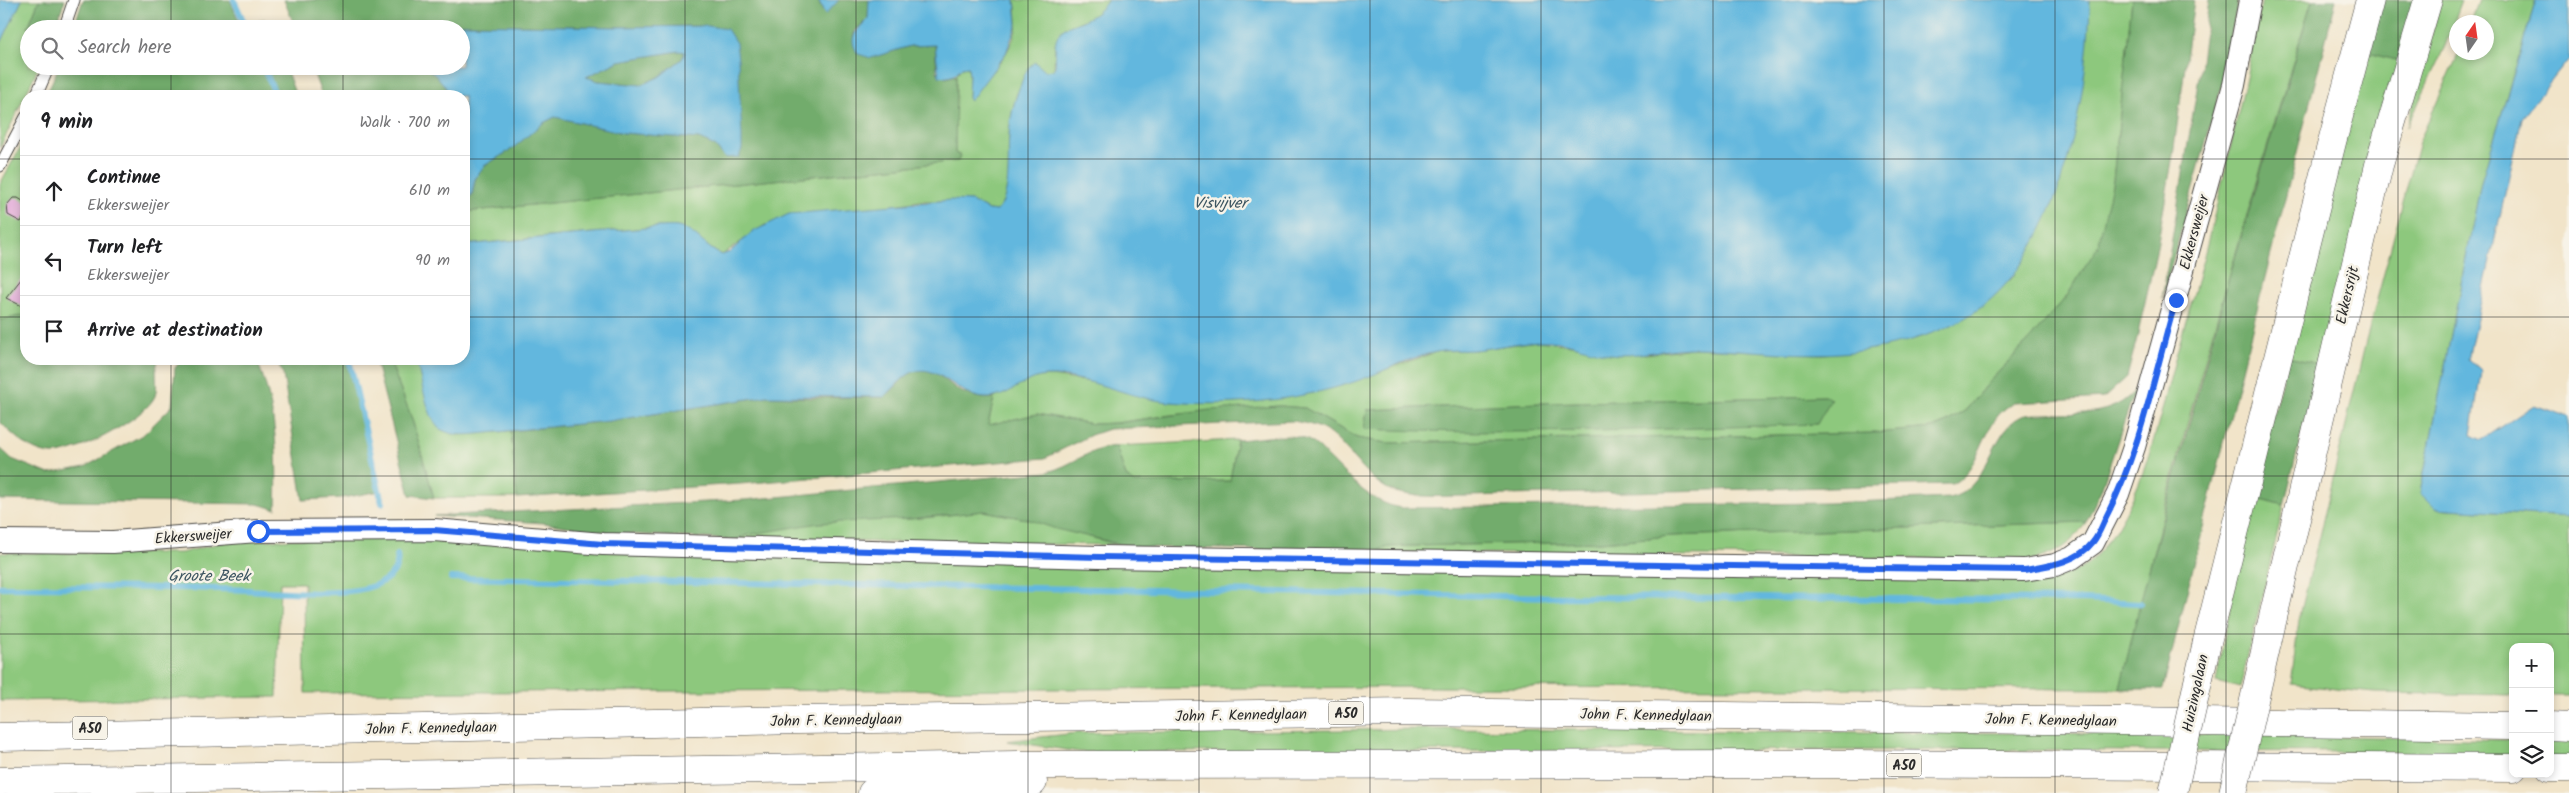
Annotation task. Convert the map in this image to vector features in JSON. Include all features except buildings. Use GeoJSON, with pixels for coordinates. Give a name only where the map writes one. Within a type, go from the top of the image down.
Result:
{"type":"FeatureCollection","features":[{"type":"Feature","properties":{"kind":"main road","name":"Huizingalaan"},"geometry":{"type":"LineString","coordinates":[[2174,793],[2219,593],[2332,142],[2370,0]]}},
{"type":"Feature","properties":{"kind":"main road","name":"Ekkersrijt"},"geometry":{"type":"LineString","coordinates":[[2234,793],[2278,593],[2379,165],[2428,0]]}},
{"type":"Feature","properties":{"kind":"main road","name":"John F. Kennedylaan"},"geometry":{"type":"LineString","coordinates":[[0,737],[788,721],[1408,712],[2509,726]]}},
{"type":"Feature","properties":{"kind":"main road","name":"A50"},"geometry":{"type":"LineString","coordinates":[[0,724],[180,733]]}},
{"type":"Feature","properties":{"kind":"main road"},"geometry":{"type":"LineString","coordinates":[[2554,726],[2569,727]]}},
{"type":"Feature","properties":{"kind":"main road","name":"A50"},"geometry":{"type":"LineString","coordinates":[[0,782],[763,768],[1295,764],[2111,765],[2509,768]]}},
{"type":"Feature","properties":{"kind":"main road"},"geometry":{"type":"LineString","coordinates":[[872,793],[1295,764]]}},
{"type":"Feature","properties":{"kind":"main road"},"geometry":{"type":"LineString","coordinates":[[2554,768],[2569,768]]}},
{"type":"Feature","properties":{"kind":"street","name":"Ekkersweijer"},"geometry":{"type":"LineString","coordinates":[[0,541],[113,542],[258,531],[434,524],[603,544],[1100,557],[2024,570],[2056,565],[2072,558],[2093,543],[2118,494],[2134,447],[2234,86],[2250,0]]}},
{"type":"Feature","properties":{"kind":"lane"},"geometry":{"type":"LineString","coordinates":[[67,20],[74,0]]}},
{"type":"Feature","properties":{"kind":"lane"},"geometry":{"type":"LineString","coordinates":[[39,90],[45,75]]}},
{"type":"Feature","properties":{"kind":"lane"},"geometry":{"type":"LineString","coordinates":[[0,166],[20,128]]}},
{"type":"Feature","properties":{"kind":"green space"},"geometry":{"type":"Polygon","coordinates":[[[22,0],[39,0],[31,20],[20,20],[20,75],[35,75],[28,90],[20,90],[20,106],[0,148],[0,45],[22,0]]]}},
{"type":"Feature","properties":{"kind":"green space"},"geometry":{"type":"Polygon","coordinates":[[[39,0],[65,0],[57,20],[31,20],[39,0]]]}},
{"type":"Feature","properties":{"kind":"green space"},"geometry":{"type":"Polygon","coordinates":[[[83,0],[230,0],[239,20],[76,20],[83,0]]]}},
{"type":"Feature","properties":{"kind":"green space"},"geometry":{"type":"Polygon","coordinates":[[[284,0],[818,0],[822,10],[839,0],[869,0],[868,18],[855,31],[853,37],[870,58],[910,46],[935,45],[937,72],[946,78],[956,75],[955,153],[961,156],[958,161],[470,211],[470,196],[472,195],[475,179],[484,166],[512,149],[543,123],[555,117],[624,133],[699,139],[715,146],[725,158],[738,59],[708,26],[616,27],[470,24],[470,20],[292,20],[284,0]]]}},
{"type":"Feature","properties":{"kind":"green space"},"geometry":{"type":"Polygon","coordinates":[[[1015,0],[1108,0],[1101,10],[1089,18],[1065,28],[1055,44],[1054,70],[1045,71],[1017,93],[1009,130],[1007,186],[1002,204],[997,211],[988,210],[971,201],[920,201],[765,225],[722,255],[711,249],[690,232],[678,227],[657,227],[470,244],[470,211],[958,161],[961,156],[955,153],[956,75],[962,67],[968,66],[968,98],[1005,55],[1015,35],[1017,24],[1015,0]]]}},
{"type":"Feature","properties":{"kind":"green space"},"geometry":{"type":"Polygon","coordinates":[[[2090,0],[2132,0],[2113,180],[2098,246],[2067,296],[2032,337],[1986,385],[1966,410],[1947,422],[1932,428],[1877,433],[1387,443],[1357,438],[1305,408],[1280,406],[1170,415],[1116,423],[1093,424],[1037,414],[988,425],[994,398],[1036,377],[1051,376],[1227,403],[1272,399],[1329,389],[1439,351],[1475,350],[1538,341],[1646,354],[1692,348],[1823,354],[1872,349],[1922,336],[1946,327],[1979,309],[2014,276],[2090,0]],[[1827,396],[1541,403],[1367,410],[1364,429],[1674,428],[1817,424],[1827,396]]]}},
{"type":"Feature","properties":{"kind":"green space"},"geometry":{"type":"Polygon","coordinates":[[[2132,0],[2194,0],[2173,155],[2156,253],[2127,377],[2104,398],[2014,403],[2003,410],[1995,420],[1971,467],[1952,484],[1416,496],[1396,492],[1379,483],[1326,431],[1293,421],[1109,429],[1091,435],[1045,458],[740,484],[517,498],[511,431],[609,421],[767,396],[811,398],[883,397],[909,374],[917,370],[932,372],[957,389],[975,397],[994,398],[988,425],[1037,414],[1093,424],[1116,423],[1210,410],[1280,406],[1305,408],[1357,438],[1387,443],[1877,433],[1932,428],[1947,422],[1966,410],[1986,385],[2032,337],[2067,296],[2098,246],[2113,180],[2132,0]]]}},
{"type":"Feature","properties":{"kind":"green space"},"geometry":{"type":"Polygon","coordinates":[[[2209,0],[2238,0],[2222,84],[2162,299],[2199,77],[2209,0]]]}},
{"type":"Feature","properties":{"kind":"green space"},"geometry":{"type":"Polygon","coordinates":[[[2262,0],[2312,0],[2260,171],[2186,429],[2120,689],[1429,687],[305,693],[304,583],[280,583],[277,697],[0,701],[0,553],[181,553],[228,541],[387,537],[2017,579],[2067,574],[2076,571],[2092,560],[2110,538],[2126,512],[2149,455],[2215,212],[2262,0]]]}},
{"type":"Feature","properties":{"kind":"green space"},"geometry":{"type":"Polygon","coordinates":[[[2312,0],[2336,0],[2163,689],[2120,689],[2140,603],[2229,278],[2312,0]]]}},
{"type":"Feature","properties":{"kind":"green space"},"geometry":{"type":"Polygon","coordinates":[[[2382,0],[2417,0],[2401,61],[2367,53],[2382,0]]]}},
{"type":"Feature","properties":{"kind":"green space"},"geometry":{"type":"Polygon","coordinates":[[[2441,0],[2462,0],[2456,15],[2449,15],[2449,35],[2445,46],[2407,127],[2441,0]]]}},
{"type":"Feature","properties":{"kind":"green space"},"geometry":{"type":"Polygon","coordinates":[[[2479,0],[2536,0],[2481,182],[2420,493],[2435,508],[2569,517],[2569,695],[2554,695],[2554,643],[2509,643],[2509,695],[2374,693],[2291,684],[2299,620],[2366,341],[2419,142],[2456,60],[2494,60],[2494,15],[2474,15],[2479,0]]]}},
{"type":"Feature","properties":{"kind":"green space"},"geometry":{"type":"Polygon","coordinates":[[[679,51],[685,52],[682,59],[659,77],[641,85],[598,81],[586,77],[619,61],[679,51]]]}},
{"type":"Feature","properties":{"kind":"green space"},"geometry":{"type":"Polygon","coordinates":[[[2367,53],[2401,61],[2319,364],[2288,357],[2367,53]]]}},
{"type":"Feature","properties":{"kind":"green space"},"geometry":{"type":"Polygon","coordinates":[[[55,75],[288,75],[294,90],[48,90],[55,75]]]}},
{"type":"Feature","properties":{"kind":"green space"},"geometry":{"type":"Polygon","coordinates":[[[314,75],[434,75],[447,90],[320,90],[314,75]]]}},
{"type":"Feature","properties":{"kind":"green space"},"geometry":{"type":"Polygon","coordinates":[[[20,148],[20,316],[0,320],[0,184],[20,148]]]}},
{"type":"Feature","properties":{"kind":"green space"},"geometry":{"type":"Polygon","coordinates":[[[20,316],[20,365],[156,365],[155,396],[149,405],[138,414],[91,443],[61,453],[51,454],[29,447],[0,422],[0,320],[20,316]]]}},
{"type":"Feature","properties":{"kind":"green space"},"geometry":{"type":"Polygon","coordinates":[[[2288,357],[2319,364],[2284,505],[2251,496],[2288,357]]]}},
{"type":"Feature","properties":{"kind":"green space"},"geometry":{"type":"Polygon","coordinates":[[[177,365],[258,365],[268,395],[275,432],[276,509],[257,504],[0,500],[0,448],[12,459],[49,474],[85,467],[144,434],[172,406],[175,368],[177,365]]]}},
{"type":"Feature","properties":{"kind":"green space"},"geometry":{"type":"Polygon","coordinates":[[[279,365],[348,365],[380,491],[342,498],[303,500],[283,374],[279,365]]]}},
{"type":"Feature","properties":{"kind":"green space"},"geometry":{"type":"Polygon","coordinates":[[[377,365],[391,365],[412,419],[434,498],[410,495],[377,365]]]}},
{"type":"Feature","properties":{"kind":"green space"},"geometry":{"type":"Polygon","coordinates":[[[391,365],[417,365],[424,392],[435,423],[456,435],[511,431],[517,498],[434,498],[412,419],[391,365]]]}},
{"type":"Feature","properties":{"kind":"green space"},"geometry":{"type":"Polygon","coordinates":[[[2135,390],[2101,490],[2086,522],[1671,536],[1600,542],[1411,546],[1388,547],[1374,552],[1132,547],[1056,529],[1027,519],[984,511],[910,519],[819,523],[747,535],[735,540],[613,533],[543,523],[434,516],[744,500],[1047,472],[1065,466],[1097,450],[1116,446],[1126,477],[1135,483],[1230,481],[1237,440],[1288,436],[1306,439],[1313,443],[1369,495],[1389,505],[1401,508],[1828,503],[1949,498],[1962,493],[1973,484],[2002,435],[2010,424],[2020,417],[2031,414],[2080,413],[2105,410],[2126,399],[2135,390]]]}},
{"type":"Feature","properties":{"kind":"green space"},"geometry":{"type":"Polygon","coordinates":[[[1827,396],[1831,399],[1817,424],[1533,432],[1364,429],[1367,410],[1541,403],[1827,396]]]}},
{"type":"Feature","properties":{"kind":"green space"},"geometry":{"type":"Polygon","coordinates":[[[1237,440],[1230,481],[1135,483],[1126,477],[1116,446],[1237,440]]]}},
{"type":"Feature","properties":{"kind":"green space"},"geometry":{"type":"Polygon","coordinates":[[[2251,496],[2284,505],[2240,688],[2216,682],[2251,496]]]}},
{"type":"Feature","properties":{"kind":"green space"},"geometry":{"type":"Polygon","coordinates":[[[984,511],[1027,519],[1118,545],[735,540],[753,533],[796,525],[918,518],[984,511]]]}},
{"type":"Feature","properties":{"kind":"green space"},"geometry":{"type":"Polygon","coordinates":[[[2086,522],[2076,536],[2062,547],[2046,556],[2030,560],[1374,552],[1388,547],[1411,546],[1600,542],[1671,536],[2086,522]]]}},
{"type":"Feature","properties":{"kind":"green space"},"geometry":{"type":"Polygon","coordinates":[[[1429,729],[2279,735],[2509,740],[2509,756],[2366,752],[1933,750],[1080,752],[1007,741],[1076,733],[1429,729]]]}},
{"type":"Feature","properties":{"kind":"green space"},"geometry":{"type":"Polygon","coordinates":[[[2554,741],[2569,741],[2569,758],[2554,757],[2554,741]]]}},
{"type":"Feature","properties":{"kind":"water"},"geometry":{"type":"Polygon","coordinates":[[[0,0],[22,0],[0,45],[0,0]]]}},
{"type":"Feature","properties":{"kind":"water"},"geometry":{"type":"Polygon","coordinates":[[[818,0],[839,0],[825,15],[818,0]]]}},
{"type":"Feature","properties":{"kind":"water"},"geometry":{"type":"Polygon","coordinates":[[[869,0],[1015,0],[1017,24],[1006,53],[970,101],[968,98],[968,66],[962,67],[949,77],[939,76],[935,45],[910,46],[871,58],[858,54],[853,38],[868,18],[869,0]]]}},
{"type":"Feature","properties":{"kind":"water","name":"Visvijver"},"geometry":{"type":"Polygon","coordinates":[[[1108,0],[2090,0],[2088,39],[2076,126],[2064,170],[2049,212],[2030,251],[2006,284],[1976,311],[1940,330],[1899,343],[1872,349],[1828,354],[1694,348],[1620,355],[1561,342],[1532,342],[1426,354],[1332,389],[1263,401],[1216,404],[1155,400],[1061,376],[1039,377],[1009,392],[985,398],[965,392],[930,371],[920,370],[907,375],[884,397],[767,396],[609,421],[459,435],[442,430],[437,426],[429,409],[417,365],[470,365],[470,244],[657,227],[678,227],[690,232],[711,249],[722,255],[730,252],[752,232],[789,214],[951,200],[971,201],[988,210],[997,211],[1002,204],[1007,186],[1013,109],[1026,72],[1035,62],[1045,71],[1054,70],[1055,44],[1058,35],[1068,27],[1084,20],[1102,8],[1108,0]]]}},
{"type":"Feature","properties":{"kind":"water"},"geometry":{"type":"Polygon","coordinates":[[[2536,0],[2569,0],[2569,59],[2522,118],[2468,359],[2481,371],[2471,435],[2482,440],[2534,405],[2569,417],[2569,517],[2435,508],[2420,493],[2481,182],[2536,0]]]}},
{"type":"Feature","properties":{"kind":"water"},"geometry":{"type":"Polygon","coordinates":[[[470,24],[616,27],[708,26],[727,29],[736,43],[738,59],[742,149],[739,157],[725,158],[715,146],[699,139],[624,133],[555,117],[543,123],[512,149],[484,166],[475,179],[472,195],[470,196],[470,90],[447,90],[434,75],[470,75],[470,24]],[[679,51],[619,61],[586,77],[598,81],[641,85],[659,77],[682,59],[685,52],[679,51]]]}},
{"type":"Feature","properties":{"kind":"waterway","name":"Groote Beek"},"geometry":{"type":"LineString","coordinates":[[234,0],[243,20]]}},
{"type":"Feature","properties":{"kind":"waterway","name":"Groote Beek"},"geometry":{"type":"LineString","coordinates":[[267,75],[273,90]]}},
{"type":"Feature","properties":{"kind":"waterway","name":"Groote Beek"},"geometry":{"type":"LineString","coordinates":[[350,365],[382,503]]}},
{"type":"Feature","properties":{"kind":"waterway","name":"Groote Beek"},"geometry":{"type":"LineString","coordinates":[[0,587],[340,592],[364,589],[386,580],[395,569],[397,555]]}},
{"type":"Feature","properties":{"kind":"waterway"},"geometry":{"type":"LineString","coordinates":[[451,578],[1561,597],[2085,600],[2140,603]]}},
{"type":"Feature","properties":{"kind":"route"},"geometry":{"type":"LineString","coordinates":[[258,531],[434,530],[603,544],[1100,557],[2024,570],[2056,565],[2072,558],[2093,543],[2118,494],[2134,447],[2176,300]]}}]}
